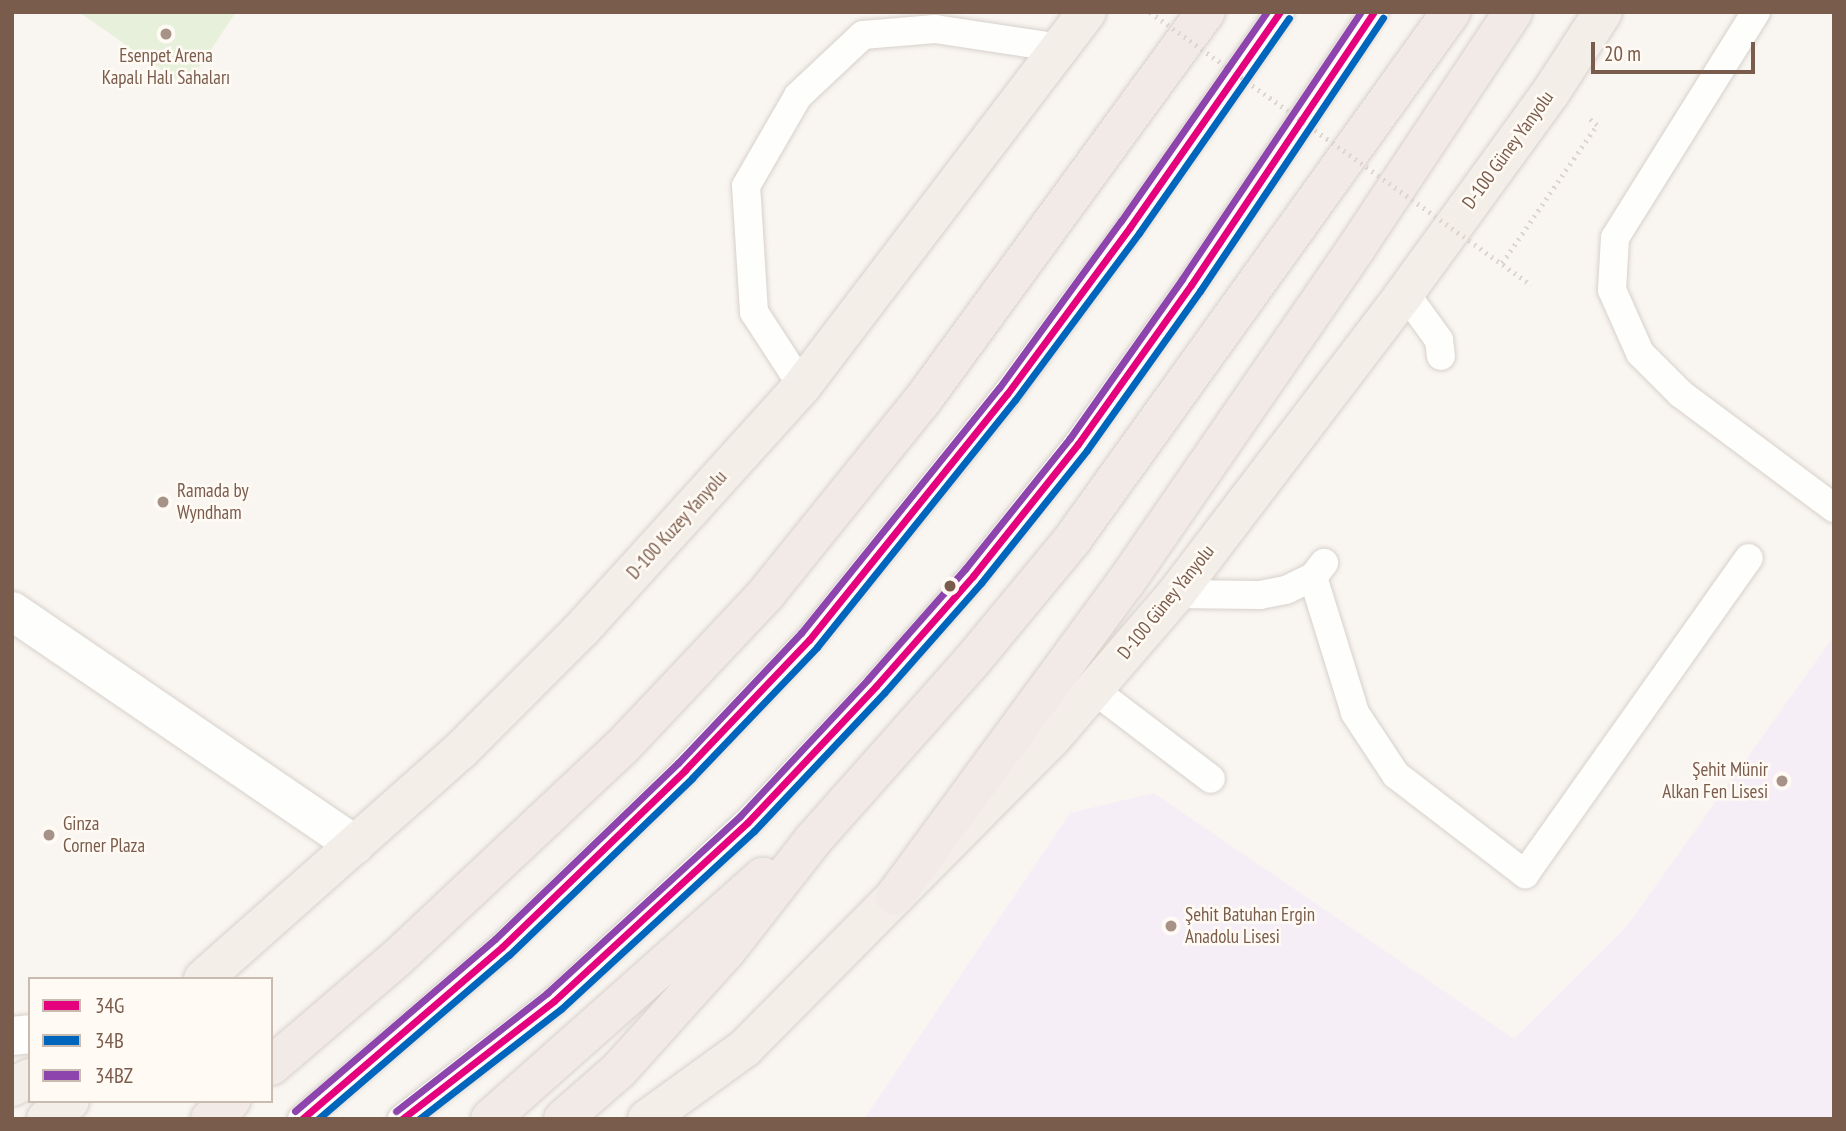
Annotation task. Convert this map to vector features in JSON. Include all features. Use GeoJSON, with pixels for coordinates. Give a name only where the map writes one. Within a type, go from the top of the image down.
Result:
{"type":"FeatureCollection","features":[{"type":"Feature","properties":{"kind":"highway"},"geometry":{"type":"LineString","coordinates":[[273,1064],[396,959],[623,746],[766,594],[922,401],[1206,12]]}},
{"type":"Feature","properties":{"kind":"highway"},"geometry":{"type":"LineString","coordinates":[[563,1119],[619,1070],[727,950],[813,840],[972,661],[1072,540],[1451,12]]}},
{"type":"Feature","properties":{"kind":"highway"},"geometry":{"type":"LineString","coordinates":[[895,896],[1126,582],[1394,192],[1513,12]]}},
{"type":"Feature","properties":{"kind":"highway"},"geometry":{"type":"LineString","coordinates":[[489,1119],[755,883],[813,840]]}},
{"type":"Feature","properties":{"kind":"highway"},"geometry":{"type":"LineString","coordinates":[[210,1119],[228,1103]]}},
{"type":"Feature","properties":{"kind":"main road","name":"D-100 Kuzey Yanyolu"},"geometry":{"type":"LineString","coordinates":[[206,977],[460,751],[582,629],[802,386],[1087,12]]}},
{"type":"Feature","properties":{"kind":"main road","name":"D-100 Güney Yanyolu"},"geometry":{"type":"LineString","coordinates":[[647,1119],[745,1048],[983,811],[1052,738],[1176,594],[1405,293],[1551,92],[1602,12]]}},
{"type":"Feature","properties":{"kind":"main road"},"geometry":{"type":"LineString","coordinates":[[684,1119],[745,1048]]}},
{"type":"Feature","properties":{"kind":"main road"},"geometry":{"type":"LineString","coordinates":[[12,1087],[28,1079]]}},
{"type":"Feature","properties":{"kind":"main road"},"geometry":{"type":"LineString","coordinates":[[46,1119],[67,1103]]}},
{"type":"Feature","properties":{"kind":"street"},"geometry":{"type":"LineString","coordinates":[[12,611],[355,845]]}},
{"type":"Feature","properties":{"kind":"lane"},"geometry":{"type":"LineString","coordinates":[[302,1119],[502,947],[685,770],[809,640],[1007,394],[1129,228],[1280,12]]}},
{"type":"Feature","properties":{"kind":"lane"},"geometry":{"type":"LineString","coordinates":[[402,1119],[554,1001],[727,842],[902,656],[973,576],[1078,444],[1191,285],[1374,12]]}},
{"type":"Feature","properties":{"kind":"lane"},"geometry":{"type":"LineString","coordinates":[[1756,12],[1615,238],[1612,290],[1640,353],[1681,394],[1834,508]]}},
{"type":"Feature","properties":{"kind":"lane"},"geometry":{"type":"LineString","coordinates":[[802,386],[754,312],[746,186],[797,96],[863,35],[935,29],[1060,48]]}},
{"type":"Feature","properties":{"kind":"lane"},"geometry":{"type":"LineString","coordinates":[[1405,293],[1439,340],[1441,356]]}},
{"type":"Feature","properties":{"kind":"lane"},"geometry":{"type":"LineString","coordinates":[[1176,594],[1260,595],[1286,590],[1319,570],[1355,713],[1396,775],[1525,874],[1749,558]]}},
{"type":"Feature","properties":{"kind":"lane"},"geometry":{"type":"LineString","coordinates":[[1093,689],[1212,779]]}},
{"type":"Feature","properties":{"kind":"path"},"geometry":{"type":"LineString","coordinates":[[1150,12],[1531,285]]}},
{"type":"Feature","properties":{"kind":"path"},"geometry":{"type":"LineString","coordinates":[[1502,263],[1580,152]]}},
{"type":"Feature","properties":{"kind":"shaded area"},"geometry":{"type":"Polygon","coordinates":[[[1834,636],[1834,1119],[864,1119],[1070,813],[1154,793],[1514,1039],[1627,926],[1834,636]]]}},
{"type":"Feature","properties":{"kind":"green space","name":"Esenpet Arena Kapalı Halı Sahaları"},"geometry":{"type":"Polygon","coordinates":[[[79,12],[236,12],[186,87],[79,12]]]}},
{"type":"Feature","properties":{"kind":"transit line","name":"34BZ"},"geometry":{"type":"LineString","coordinates":[[295,1111],[495,939],[678,763],[801,633],[999,388],[1121,221],[1267,12]]}},
{"type":"Feature","properties":{"kind":"transit line","name":"34G"},"geometry":{"type":"LineString","coordinates":[[302,1119],[502,947],[685,770],[809,640],[1007,394],[1130,227],[1280,12]]}},
{"type":"Feature","properties":{"kind":"transit line","name":"34BZ"},"geometry":{"type":"LineString","coordinates":[[396,1111],[547,993],[740,816],[868,679],[965,569],[1070,438],[1182,279],[1361,12]]}},
{"type":"Feature","properties":{"kind":"transit line","name":"34G"},"geometry":{"type":"LineString","coordinates":[[402,1119],[554,1001],[747,823],[876,686],[973,576],[1078,444],[1191,285],[1374,12]]}},
{"type":"Feature","properties":{"kind":"transit line","name":"34B"},"geometry":{"type":"LineString","coordinates":[[318,1119],[509,955],[692,778],[817,647],[1015,400],[1139,233],[1289,18]]}},
{"type":"Feature","properties":{"kind":"transit line","name":"34B"},"geometry":{"type":"LineString","coordinates":[[419,1119],[561,1009],[754,831],[884,693],[981,583],[1087,450],[1200,291],[1383,18]]}},
{"type":"Feature","properties":{"kind":"place","name":"Esenpet Arena Kapalı Halı Sahaları"},"geometry":{"type":"Point","coordinates":[166,34]}},
{"type":"Feature","properties":{"kind":"place","name":"Ramada by Wyndham"},"geometry":{"type":"Point","coordinates":[163,502]}},
{"type":"Feature","properties":{"kind":"place","name":"Şehit Münir Alkan Fen Lisesi"},"geometry":{"type":"Point","coordinates":[1782,781]}},
{"type":"Feature","properties":{"kind":"place","name":"Ginza Corner Plaza"},"geometry":{"type":"Point","coordinates":[49,835]}},
{"type":"Feature","properties":{"kind":"place","name":"Şehit Batuhan Ergin Anadolu Lisesi"},"geometry":{"type":"Point","coordinates":[1171,926]}}]}
